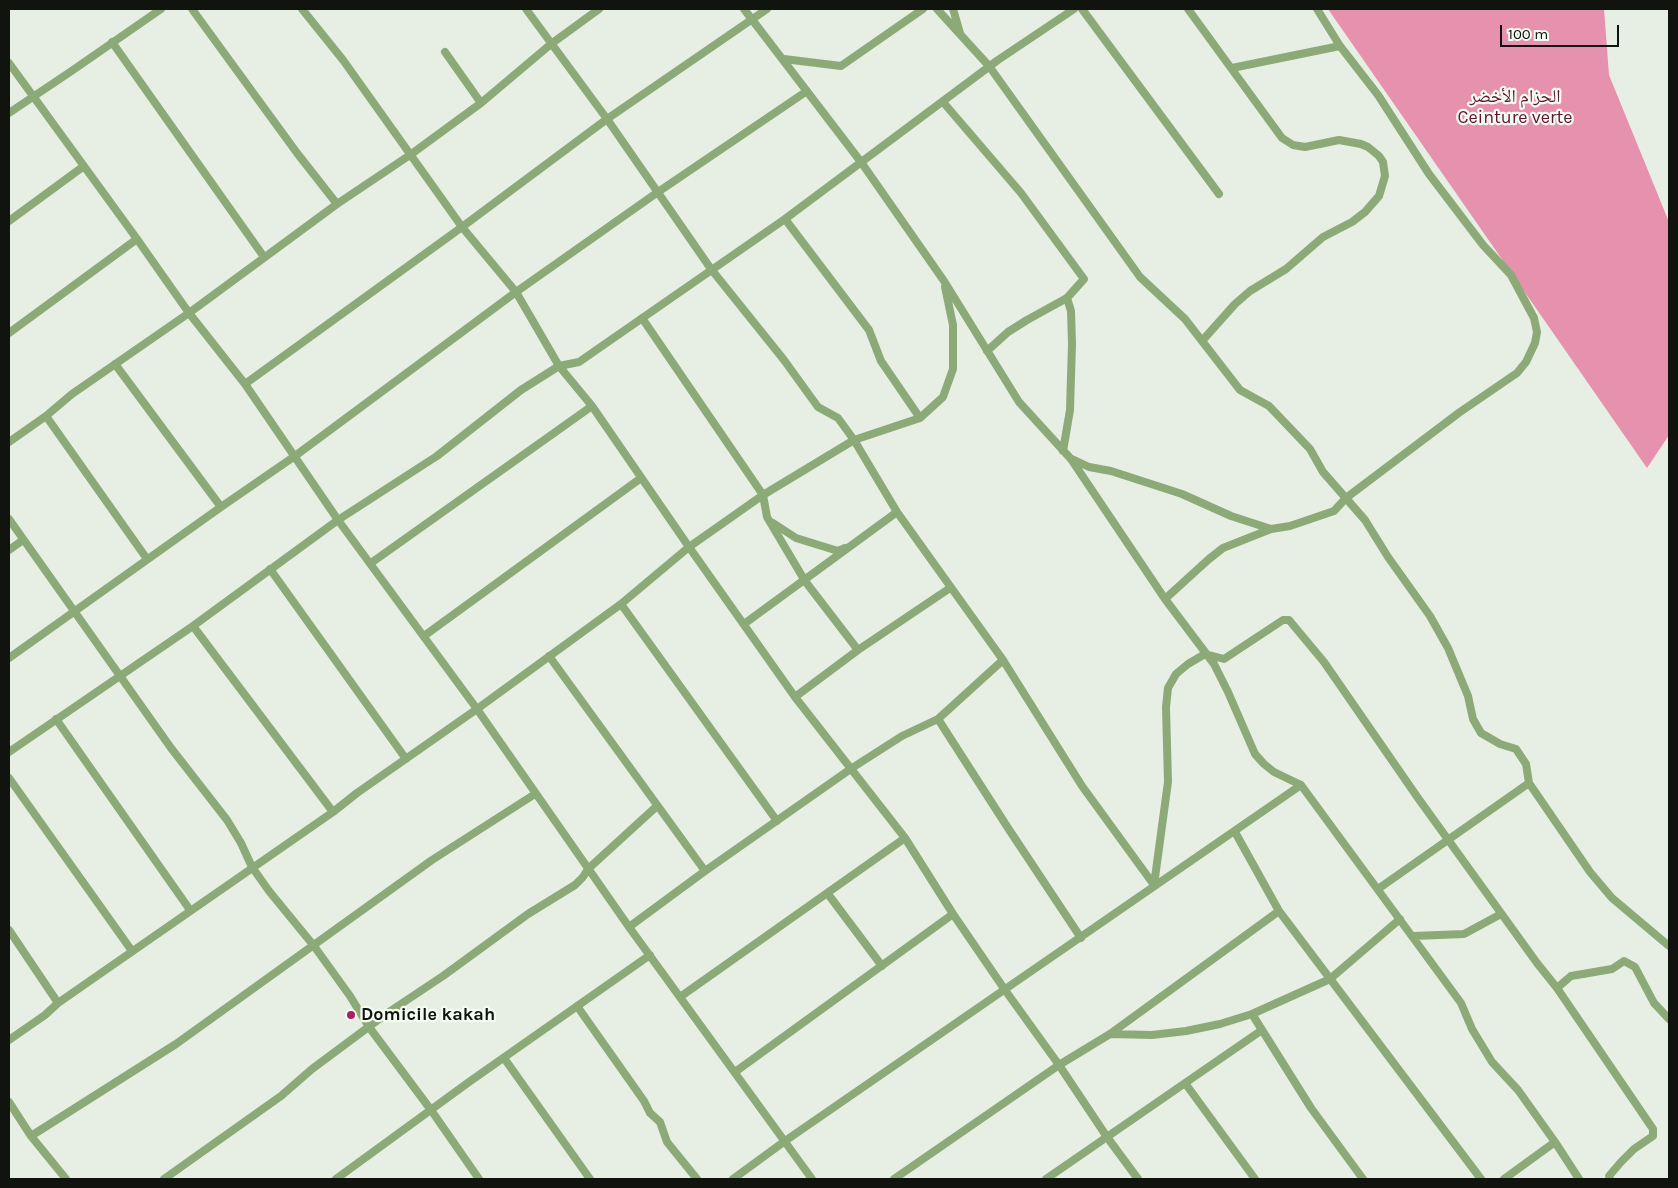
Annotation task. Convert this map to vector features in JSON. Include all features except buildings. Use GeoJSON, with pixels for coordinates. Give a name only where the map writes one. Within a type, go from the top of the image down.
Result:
{"type":"FeatureCollection","features":[{"type":"Feature","properties":{"kind":"street"},"geometry":{"type":"LineString","coordinates":[[9,113],[161,9]]}},
{"type":"Feature","properties":{"kind":"street"},"geometry":{"type":"LineString","coordinates":[[192,9],[297,153],[337,204]]}},
{"type":"Feature","properties":{"kind":"street"},"geometry":{"type":"LineString","coordinates":[[302,9],[343,60],[462,227],[516,292],[559,366],[592,406],[689,547],[796,697],[905,838],[953,914],[1138,1179]]}},
{"type":"Feature","properties":{"kind":"street"},"geometry":{"type":"LineString","coordinates":[[526,9],[607,119],[711,269],[784,360],[818,407],[838,418],[854,440],[897,512],[1003,660],[1082,786],[1154,885]]}},
{"type":"Feature","properties":{"kind":"street"},"geometry":{"type":"LineString","coordinates":[[9,442],[46,416],[72,394],[189,313],[337,204],[410,155],[481,103],[551,44],[600,9]]}},
{"type":"Feature","properties":{"kind":"street"},"geometry":{"type":"LineString","coordinates":[[744,9],[784,59],[826,119],[861,162],[944,281],[1019,402],[1071,459],[1165,600],[1214,664],[1255,754],[1274,772],[1301,785],[1414,936],[1461,1003],[1472,1029],[1492,1062],[1518,1090],[1579,1179]]}},
{"type":"Feature","properties":{"kind":"street"},"geometry":{"type":"LineString","coordinates":[[245,384],[607,119],[767,9]]}},
{"type":"Feature","properties":{"kind":"street"},"geometry":{"type":"LineString","coordinates":[[784,59],[841,66],[923,9]]}},
{"type":"Feature","properties":{"kind":"street"},"geometry":{"type":"LineString","coordinates":[[937,9],[989,66],[1140,277],[1185,319],[1240,390],[1269,406],[1310,449],[1323,472],[1365,520],[1430,616],[1448,648],[1461,677],[1468,696],[1473,720],[1481,734],[1500,744],[1516,749],[1526,764],[1529,783],[1562,829],[1577,855],[1599,884],[1625,910],[1669,946]]}},
{"type":"Feature","properties":{"kind":"street"},"geometry":{"type":"LineString","coordinates":[[953,9],[960,36]]}},
{"type":"Feature","properties":{"kind":"street"},"geometry":{"type":"LineString","coordinates":[[9,752],[194,626],[338,520],[437,456],[521,390],[559,366],[578,362],[785,219],[989,66],[1074,9]]}},
{"type":"Feature","properties":{"kind":"street"},"geometry":{"type":"LineString","coordinates":[[1082,9],[1218,194]]}},
{"type":"Feature","properties":{"kind":"street"},"geometry":{"type":"LineString","coordinates":[[1188,9],[1278,134],[1288,142],[1305,147],[1339,140],[1361,144],[1379,156],[1383,162],[1385,176],[1379,196],[1366,212],[1352,222],[1323,237],[1286,269],[1250,291],[1235,304],[1202,341]]}},
{"type":"Feature","properties":{"kind":"street"},"geometry":{"type":"LineString","coordinates":[[1165,600],[1223,548],[1270,529],[1290,526],[1334,511],[1346,498],[1460,412],[1517,373],[1526,362],[1535,343],[1537,332],[1534,318],[1511,275],[1483,245],[1429,174],[1378,95],[1340,46],[1317,9]]}},
{"type":"Feature","properties":{"kind":"street"},"geometry":{"type":"LineString","coordinates":[[112,42],[264,257]]}},
{"type":"Feature","properties":{"kind":"street"},"geometry":{"type":"LineString","coordinates":[[1232,68],[1340,46]]}},
{"type":"Feature","properties":{"kind":"street"},"geometry":{"type":"LineString","coordinates":[[445,52],[481,103]]}},
{"type":"Feature","properties":{"kind":"street"},"geometry":{"type":"LineString","coordinates":[[9,63],[138,239],[189,313],[245,384],[338,520],[477,709],[629,927],[812,1179]]}},
{"type":"Feature","properties":{"kind":"street"},"geometry":{"type":"LineString","coordinates":[[9,658],[74,610],[295,456],[516,292],[658,192],[807,91]]}},
{"type":"Feature","properties":{"kind":"street"},"geometry":{"type":"LineString","coordinates":[[943,102],[1021,193],[1084,279],[1067,298],[1008,332],[987,351]]}},
{"type":"Feature","properties":{"kind":"street"},"geometry":{"type":"LineString","coordinates":[[9,221],[84,166]]}},
{"type":"Feature","properties":{"kind":"street"},"geometry":{"type":"LineString","coordinates":[[785,219],[869,330],[881,361],[920,418]]}},
{"type":"Feature","properties":{"kind":"street"},"geometry":{"type":"LineString","coordinates":[[9,333],[138,239]]}},
{"type":"Feature","properties":{"kind":"street"},"geometry":{"type":"LineString","coordinates":[[9,1040],[45,1015],[58,1003],[333,812],[477,709],[621,604],[689,547],[764,496],[854,440],[920,418],[943,397],[953,369],[953,325],[944,281]]}},
{"type":"Feature","properties":{"kind":"street"},"geometry":{"type":"LineString","coordinates":[[1063,450],[1070,410],[1072,344],[1072,311],[1067,298]]}},
{"type":"Feature","properties":{"kind":"street"},"geometry":{"type":"LineString","coordinates":[[642,318],[764,496],[767,517],[805,581],[858,650]]}},
{"type":"Feature","properties":{"kind":"street"},"geometry":{"type":"LineString","coordinates":[[115,364],[221,507]]}},
{"type":"Feature","properties":{"kind":"street"},"geometry":{"type":"LineString","coordinates":[[371,563],[592,406]]}},
{"type":"Feature","properties":{"kind":"street"},"geometry":{"type":"LineString","coordinates":[[46,416],[147,559]]}},
{"type":"Feature","properties":{"kind":"street"},"geometry":{"type":"LineString","coordinates":[[1071,459],[1089,467],[1111,471],[1182,494],[1231,516],[1270,529]]}},
{"type":"Feature","properties":{"kind":"street"},"geometry":{"type":"LineString","coordinates":[[424,636],[641,478]]}},
{"type":"Feature","properties":{"kind":"street"},"geometry":{"type":"LineString","coordinates":[[744,624],[897,512]]}},
{"type":"Feature","properties":{"kind":"street"},"geometry":{"type":"LineString","coordinates":[[9,519],[170,748],[227,820],[241,842],[252,867],[269,891],[314,946],[479,1179]]}},
{"type":"Feature","properties":{"kind":"street"},"geometry":{"type":"LineString","coordinates":[[771,522],[796,538],[838,551],[848,547]]}},
{"type":"Feature","properties":{"kind":"street"},"geometry":{"type":"LineString","coordinates":[[9,550],[23,540]]}},
{"type":"Feature","properties":{"kind":"street"},"geometry":{"type":"LineString","coordinates":[[270,569],[406,759]]}},
{"type":"Feature","properties":{"kind":"street"},"geometry":{"type":"LineString","coordinates":[[796,697],[858,650],[950,588]]}},
{"type":"Feature","properties":{"kind":"street"},"geometry":{"type":"LineString","coordinates":[[621,604],[777,821]]}},
{"type":"Feature","properties":{"kind":"street"},"geometry":{"type":"LineString","coordinates":[[1154,885],[1168,782],[1166,708],[1168,688],[1176,674],[1205,654],[1224,659],[1283,620],[1289,620],[1324,662],[1448,840],[1557,988],[1652,1129],[1653,1136],[1634,1149],[1620,1162],[1609,1176],[1610,1179]]}},
{"type":"Feature","properties":{"kind":"street"},"geometry":{"type":"LineString","coordinates":[[194,626],[333,812]]}},
{"type":"Feature","properties":{"kind":"street"},"geometry":{"type":"LineString","coordinates":[[549,656],[704,871]]}},
{"type":"Feature","properties":{"kind":"street"},"geometry":{"type":"LineString","coordinates":[[629,927],[704,871],[852,768],[902,736],[938,720],[1003,660]]}},
{"type":"Feature","properties":{"kind":"street"},"geometry":{"type":"LineString","coordinates":[[56,719],[190,910]]}},
{"type":"Feature","properties":{"kind":"street"},"geometry":{"type":"LineString","coordinates":[[938,720],[1081,938]]}},
{"type":"Feature","properties":{"kind":"street"},"geometry":{"type":"LineString","coordinates":[[9,778],[132,951]]}},
{"type":"Feature","properties":{"kind":"street"},"geometry":{"type":"LineString","coordinates":[[1378,889],[1529,783]]}},
{"type":"Feature","properties":{"kind":"street"},"geometry":{"type":"LineString","coordinates":[[732,1179],[784,1141],[1301,785]]}},
{"type":"Feature","properties":{"kind":"street"},"geometry":{"type":"LineString","coordinates":[[31,1136],[176,1044],[432,860],[536,794]]}},
{"type":"Feature","properties":{"kind":"street"},"geometry":{"type":"LineString","coordinates":[[164,1179],[281,1096],[312,1069],[386,1014],[501,935],[528,914],[575,885],[588,869],[657,806]]}},
{"type":"Feature","properties":{"kind":"street"},"geometry":{"type":"LineString","coordinates":[[1235,832],[1279,912],[1480,1179]]}},
{"type":"Feature","properties":{"kind":"street"},"geometry":{"type":"LineString","coordinates":[[680,997],[905,838]]}},
{"type":"Feature","properties":{"kind":"street"},"geometry":{"type":"LineString","coordinates":[[828,894],[882,966]]}},
{"type":"Feature","properties":{"kind":"street"},"geometry":{"type":"LineString","coordinates":[[894,1179],[1059,1065],[1110,1034],[1279,912]]}},
{"type":"Feature","properties":{"kind":"street"},"geometry":{"type":"LineString","coordinates":[[735,1072],[953,914]]}},
{"type":"Feature","properties":{"kind":"street"},"geometry":{"type":"LineString","coordinates":[[1414,936],[1464,934],[1501,914]]}},
{"type":"Feature","properties":{"kind":"street"},"geometry":{"type":"LineString","coordinates":[[1110,1034],[1152,1035],[1186,1031],[1220,1024],[1252,1014],[1330,979],[1400,919]]}},
{"type":"Feature","properties":{"kind":"street"},"geometry":{"type":"LineString","coordinates":[[9,930],[58,1003]]}},
{"type":"Feature","properties":{"kind":"street"},"geometry":{"type":"LineString","coordinates":[[341,1178],[431,1110],[650,955]]}},
{"type":"Feature","properties":{"kind":"street"},"geometry":{"type":"LineString","coordinates":[[1557,988],[1571,976],[1612,969],[1624,961],[1635,967],[1654,1003],[1669,1019]]}},
{"type":"Feature","properties":{"kind":"street"},"geometry":{"type":"LineString","coordinates":[[577,1006],[644,1101],[650,1113],[660,1122],[667,1142],[697,1179]]}},
{"type":"Feature","properties":{"kind":"street"},"geometry":{"type":"LineString","coordinates":[[1252,1014],[1311,1108],[1363,1179]]}},
{"type":"Feature","properties":{"kind":"street"},"geometry":{"type":"LineString","coordinates":[[1046,1179],[1262,1030]]}},
{"type":"Feature","properties":{"kind":"street"},"geometry":{"type":"LineString","coordinates":[[504,1058],[590,1179]]}},
{"type":"Feature","properties":{"kind":"street"},"geometry":{"type":"LineString","coordinates":[[1185,1083],[1255,1179]]}},
{"type":"Feature","properties":{"kind":"street"},"geometry":{"type":"LineString","coordinates":[[9,1102],[31,1136],[66,1179]]}},
{"type":"Feature","properties":{"kind":"street"},"geometry":{"type":"LineString","coordinates":[[1504,1179],[1555,1142]]}},
{"type":"Feature","properties":{"kind":"green space","name":"الحزام الأخضر Ceinture verte"},"geometry":{"type":"Polygon","coordinates":[[[1328,9],[1604,9],[1609,75],[1669,222],[1669,435],[1647,468],[1328,9]]]}},
{"type":"Feature","properties":{"kind":"place","name":"Domicile kakah"},"geometry":{"type":"Point","coordinates":[351,1015]}}]}
